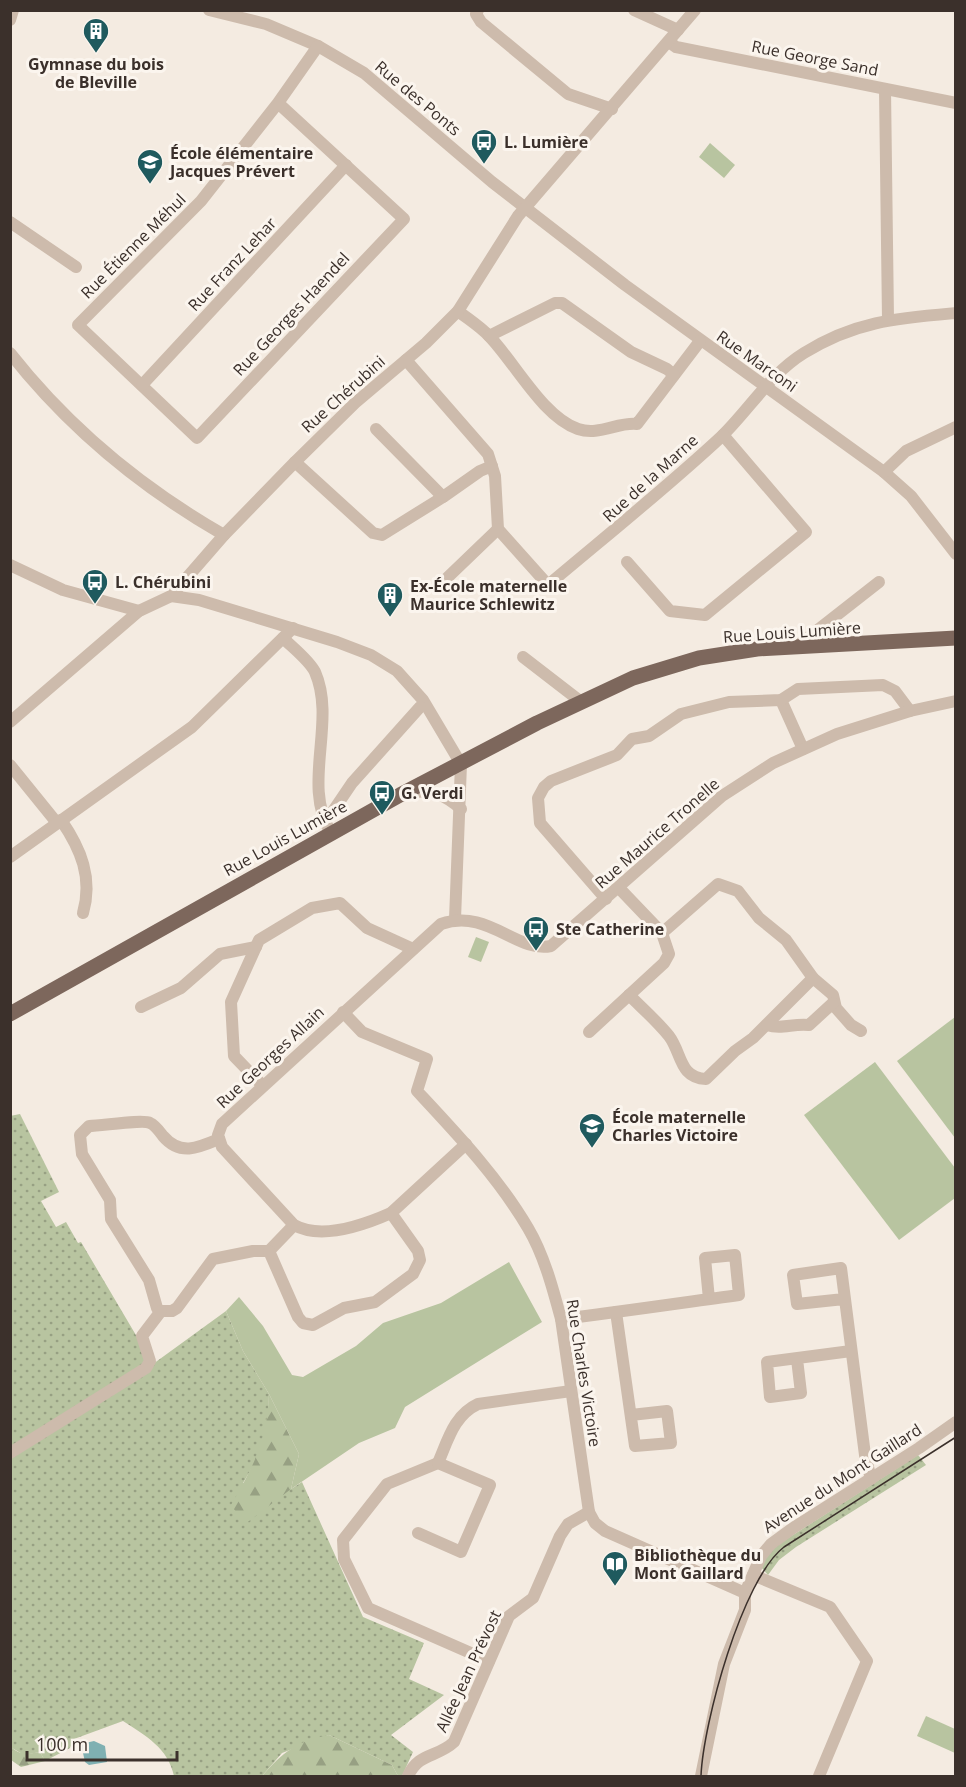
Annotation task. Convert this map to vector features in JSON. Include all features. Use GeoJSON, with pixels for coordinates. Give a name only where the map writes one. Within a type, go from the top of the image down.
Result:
{"type":"FeatureCollection","features":[{"type":"Feature","properties":{"kind":"main road","name":"Rue Louis Lumière"},"geometry":{"type":"LineString","coordinates":[[10,1014],[400,795],[580,701],[633,678],[676,664],[735,652],[951,640]]}},
{"type":"Feature","properties":{"kind":"street"},"geometry":{"type":"LineString","coordinates":[[10,20],[13,10]]}},
{"type":"Feature","properties":{"kind":"street","name":"Rue des Ponts"},"geometry":{"type":"LineString","coordinates":[[209,10],[266,24],[318,46],[383,87],[526,208]]}},
{"type":"Feature","properties":{"kind":"street"},"geometry":{"type":"LineString","coordinates":[[477,10],[476,14],[481,22],[568,94],[612,109]]}},
{"type":"Feature","properties":{"kind":"street"},"geometry":{"type":"LineString","coordinates":[[633,10],[678,30]]}},
{"type":"Feature","properties":{"kind":"street","name":"Rue Chérubini"},"geometry":{"type":"LineString","coordinates":[[171,596],[295,462],[355,403],[406,360],[458,311],[526,208],[695,10]]}},
{"type":"Feature","properties":{"kind":"street","name":"Rue George Sand"},"geometry":{"type":"LineString","coordinates":[[669,42],[676,47],[956,103]]}},
{"type":"Feature","properties":{"kind":"street","name":"Rue Étienne Méhul"},"geometry":{"type":"LineString","coordinates":[[78,326],[201,201],[278,103],[318,46]]}},
{"type":"Feature","properties":{"kind":"street"},"geometry":{"type":"LineString","coordinates":[[885,89],[888,319]]}},
{"type":"Feature","properties":{"kind":"street","name":"Rue Georges Haendel"},"geometry":{"type":"LineString","coordinates":[[78,326],[197,438],[404,219],[278,103]]}},
{"type":"Feature","properties":{"kind":"street","name":"Rue Franz Lehar"},"geometry":{"type":"LineString","coordinates":[[142,385],[346,165]]}},
{"type":"Feature","properties":{"kind":"street","name":"Rue Marconi"},"geometry":{"type":"LineString","coordinates":[[526,208],[700,341],[884,472],[911,496],[956,554]]}},
{"type":"Feature","properties":{"kind":"street"},"geometry":{"type":"LineString","coordinates":[[10,222],[76,267]]}},
{"type":"Feature","properties":{"kind":"street"},"geometry":{"type":"LineString","coordinates":[[489,336],[555,303],[562,303],[632,352],[667,369],[674,375]]}},
{"type":"Feature","properties":{"kind":"street"},"geometry":{"type":"LineString","coordinates":[[458,311],[489,336],[538,396],[567,424],[591,431],[610,429],[627,423],[637,424],[700,341]]}},
{"type":"Feature","properties":{"kind":"street","name":"Rue de la Marne"},"geometry":{"type":"LineString","coordinates":[[498,529],[548,585],[631,518],[723,435],[777,374],[803,354],[841,334],[888,319],[956,313]]}},
{"type":"Feature","properties":{"kind":"street"},"geometry":{"type":"LineString","coordinates":[[10,353],[56,406],[114,460],[183,511],[225,535]]}},
{"type":"Feature","properties":{"kind":"street"},"geometry":{"type":"LineString","coordinates":[[406,360],[488,454],[492,466],[498,529],[447,578]]}},
{"type":"Feature","properties":{"kind":"street"},"geometry":{"type":"LineString","coordinates":[[884,472],[906,451],[956,427]]}},
{"type":"Feature","properties":{"kind":"street"},"geometry":{"type":"LineString","coordinates":[[376,429],[443,497]]}},
{"type":"Feature","properties":{"kind":"street"},"geometry":{"type":"LineString","coordinates":[[627,562],[670,611],[705,615],[807,532],[723,435]]}},
{"type":"Feature","properties":{"kind":"street"},"geometry":{"type":"LineString","coordinates":[[295,462],[373,532],[382,535],[480,471],[492,466]]}},
{"type":"Feature","properties":{"kind":"street"},"geometry":{"type":"LineString","coordinates":[[10,565],[63,590],[139,611]]}},
{"type":"Feature","properties":{"kind":"street"},"geometry":{"type":"LineString","coordinates":[[796,647],[879,582]]}},
{"type":"Feature","properties":{"kind":"street"},"geometry":{"type":"LineString","coordinates":[[10,722],[139,611],[171,596],[199,600],[293,628],[371,655],[397,671],[423,700],[461,764],[455,919]]}},
{"type":"Feature","properties":{"kind":"street"},"geometry":{"type":"LineString","coordinates":[[10,856],[192,728],[293,628]]}},
{"type":"Feature","properties":{"kind":"street"},"geometry":{"type":"LineString","coordinates":[[283,638],[314,670],[322,696],[318,762],[324,816],[331,834]]}},
{"type":"Feature","properties":{"kind":"street"},"geometry":{"type":"LineString","coordinates":[[523,657],[580,701]]}},
{"type":"Feature","properties":{"kind":"street"},"geometry":{"type":"LineString","coordinates":[[606,899],[540,823],[538,798],[544,787],[551,781],[616,755],[632,739],[649,736],[681,714],[729,702],[781,700],[798,689],[883,685],[895,691],[910,711]]}},
{"type":"Feature","properties":{"kind":"street"},"geometry":{"type":"LineString","coordinates":[[781,700],[803,749]]}},
{"type":"Feature","properties":{"kind":"street","name":"Rue Maurice Tronelle"},"geometry":{"type":"LineString","coordinates":[[455,919],[468,919],[535,945],[547,947],[565,936],[722,796],[773,763],[837,734],[910,711],[956,701]]}},
{"type":"Feature","properties":{"kind":"street"},"geometry":{"type":"LineString","coordinates":[[324,816],[332,814],[352,783],[420,707]]}},
{"type":"Feature","properties":{"kind":"street"},"geometry":{"type":"LineString","coordinates":[[10,765],[59,822],[82,858],[88,897],[83,913]]}},
{"type":"Feature","properties":{"kind":"street"},"geometry":{"type":"LineString","coordinates":[[400,795],[431,792],[443,795],[461,809]]}},
{"type":"Feature","properties":{"kind":"street"},"geometry":{"type":"LineString","coordinates":[[662,933],[718,884],[738,891],[759,918],[786,940],[813,978],[833,995],[833,1003],[851,1025],[861,1031]]}},
{"type":"Feature","properties":{"kind":"street"},"geometry":{"type":"LineString","coordinates":[[589,1032],[664,963],[669,954],[662,933],[618,888]]}},
{"type":"Feature","properties":{"kind":"street"},"geometry":{"type":"LineString","coordinates":[[263,1086],[234,1056],[231,1015],[231,1002],[259,940],[312,908],[340,903],[367,928],[413,949]]}},
{"type":"Feature","properties":{"kind":"street","name":"Rue Georges Allain"},"geometry":{"type":"LineString","coordinates":[[219,1139],[222,1124],[441,924],[455,919]]}},
{"type":"Feature","properties":{"kind":"street"},"geometry":{"type":"LineString","coordinates":[[141,1007],[181,988],[220,954],[256,947]]}},
{"type":"Feature","properties":{"kind":"street"},"geometry":{"type":"LineString","coordinates":[[629,995],[670,1038],[680,1064],[692,1076],[706,1078],[767,1025],[813,978]]}},
{"type":"Feature","properties":{"kind":"street"},"geometry":{"type":"LineString","coordinates":[[767,1025],[780,1029],[798,1024],[809,1025],[833,1003]]}},
{"type":"Feature","properties":{"kind":"street","name":"Rue Charles Victoire"},"geometry":{"type":"LineString","coordinates":[[343,1012],[362,1032],[427,1059],[417,1091],[494,1178],[530,1230],[553,1289],[561,1319],[589,1512]]}},
{"type":"Feature","properties":{"kind":"street"},"geometry":{"type":"LineString","coordinates":[[161,1311],[149,1280],[111,1219],[110,1200],[82,1154],[80,1136],[89,1126],[115,1126],[140,1121],[152,1123],[173,1147],[182,1149],[219,1139],[222,1147],[294,1225],[306,1232],[320,1233],[391,1213],[466,1144]]}},
{"type":"Feature","properties":{"kind":"street"},"geometry":{"type":"LineString","coordinates":[[269,1251],[298,1317],[303,1323],[313,1325],[344,1308],[375,1302],[413,1274],[420,1260],[418,1251],[391,1213]]}},
{"type":"Feature","properties":{"kind":"street"},"geometry":{"type":"LineString","coordinates":[[10,1453],[146,1368],[150,1362],[142,1336],[161,1311],[177,1308],[213,1259],[253,1251],[269,1251],[294,1225]]}},
{"type":"Feature","properties":{"kind":"street"},"geometry":{"type":"LineString","coordinates":[[844,1299],[797,1304],[793,1275],[841,1269],[865,1455],[871,1479]]}},
{"type":"Feature","properties":{"kind":"street"},"geometry":{"type":"LineString","coordinates":[[561,1319],[709,1299]]}},
{"type":"Feature","properties":{"kind":"street"},"geometry":{"type":"LineString","coordinates":[[616,1312],[631,1415]]}},
{"type":"Feature","properties":{"kind":"street"},"geometry":{"type":"LineString","coordinates":[[797,1359],[851,1351]]}},
{"type":"Feature","properties":{"kind":"street"},"geometry":{"type":"LineString","coordinates":[[489,1661],[368,1608],[344,1559],[343,1540],[387,1484],[438,1463],[457,1420],[466,1409],[478,1404],[571,1391]]}},
{"type":"Feature","properties":{"kind":"street","name":"Avenue du Mont Gaillard"},"geometry":{"type":"LineString","coordinates":[[700,1776],[722,1672],[744,1610],[745,1593],[761,1556],[771,1544],[956,1422]]}},
{"type":"Feature","properties":{"kind":"street"},"geometry":{"type":"LineString","coordinates":[[418,1533],[461,1552],[490,1485],[438,1463]]}},
{"type":"Feature","properties":{"kind":"street"},"geometry":{"type":"LineString","coordinates":[[589,1512],[595,1523],[605,1531],[745,1593]]}},
{"type":"Feature","properties":{"kind":"street","name":"Allée Jean Prévost"},"geometry":{"type":"LineString","coordinates":[[410,1776],[418,1760],[447,1748],[454,1742],[509,1616],[533,1598],[560,1536],[568,1524],[589,1512]]}},
{"type":"Feature","properties":{"kind":"street"},"geometry":{"type":"LineString","coordinates":[[753,1575],[830,1607],[867,1661],[819,1776]]}},
{"type":"Feature","properties":{"kind":"green space"},"geometry":{"type":"Polygon","coordinates":[[[710,143],[735,165],[724,178],[699,157],[710,143]]]}},
{"type":"Feature","properties":{"kind":"green space"},"geometry":{"type":"Polygon","coordinates":[[[476,937],[489,942],[481,962],[468,957],[476,937]]]}},
{"type":"Feature","properties":{"kind":"green space"},"geometry":{"type":"Polygon","coordinates":[[[955,1017],[955,1138],[897,1061],[955,1017]]]}},
{"type":"Feature","properties":{"kind":"green space"},"geometry":{"type":"Polygon","coordinates":[[[875,1062],[955,1168],[955,1198],[899,1240],[804,1115],[875,1062]]]}},
{"type":"Feature","properties":{"kind":"green space"},"geometry":{"type":"Polygon","coordinates":[[[20,1114],[59,1192],[41,1201],[56,1227],[66,1222],[78,1243],[81,1242],[153,1364],[226,1311],[243,1351],[269,1394],[268,1421],[259,1456],[243,1483],[291,1489],[302,1482],[363,1617],[424,1643],[409,1679],[444,1695],[391,1735],[413,1752],[402,1776],[398,1776],[392,1765],[329,1735],[282,1753],[262,1776],[174,1776],[161,1750],[123,1721],[74,1739],[70,1748],[45,1761],[40,1752],[24,1755],[12,1748],[10,1116],[20,1114]]]}},
{"type":"Feature","properties":{"kind":"green space"},"geometry":{"type":"Polygon","coordinates":[[[509,1262],[542,1322],[405,1407],[395,1428],[359,1443],[291,1489],[299,1454],[269,1394],[243,1351],[226,1311],[239,1297],[263,1326],[292,1375],[303,1377],[356,1346],[383,1323],[441,1303],[509,1262]]]}},
{"type":"Feature","properties":{"kind":"green space"},"geometry":{"type":"Polygon","coordinates":[[[269,1394],[299,1454],[291,1489],[245,1524],[231,1505],[258,1452],[268,1411],[269,1394]]]}},
{"type":"Feature","properties":{"kind":"green space"},"geometry":{"type":"Polygon","coordinates":[[[918,1455],[926,1465],[796,1547],[779,1560],[768,1575],[761,1567],[771,1549],[918,1455]]]}},
{"type":"Feature","properties":{"kind":"green space"},"geometry":{"type":"Polygon","coordinates":[[[926,1716],[955,1729],[955,1753],[917,1736],[926,1716]]]}},
{"type":"Feature","properties":{"kind":"green space"},"geometry":{"type":"Polygon","coordinates":[[[329,1735],[392,1765],[398,1776],[262,1776],[277,1760],[299,1744],[329,1735]]]}},
{"type":"Feature","properties":{"kind":"green space"},"geometry":{"type":"Polygon","coordinates":[[[10,1744],[19,1752],[27,1754],[40,1752],[45,1761],[21,1767],[11,1760],[10,1744]]]}},
{"type":"Feature","properties":{"kind":"water"},"geometry":{"type":"Polygon","coordinates":[[[94,1741],[105,1746],[107,1762],[89,1765],[85,1762],[81,1744],[94,1741]]]}},
{"type":"Feature","properties":{"kind":"tram line"},"geometry":{"type":"LineString","coordinates":[[701,1776],[709,1723],[727,1654],[754,1589],[768,1564],[784,1547],[956,1437]]}},
{"type":"Feature","properties":{"kind":"place","name":"Gymnase du bois de Bleville"},"geometry":{"type":"Point","coordinates":[96,54]}},
{"type":"Feature","properties":{"kind":"place","name":"L. Lumière"},"geometry":{"type":"Point","coordinates":[484,165]}},
{"type":"Feature","properties":{"kind":"place","name":"École élémentaire Jacques Prévert"},"geometry":{"type":"Point","coordinates":[150,185]}},
{"type":"Feature","properties":{"kind":"place","name":"L. Chérubini"},"geometry":{"type":"Point","coordinates":[95,605]}},
{"type":"Feature","properties":{"kind":"place","name":"Ex-École maternelle Maurice Schlewitz"},"geometry":{"type":"Point","coordinates":[390,618]}},
{"type":"Feature","properties":{"kind":"place","name":"G. Verdi"},"geometry":{"type":"Point","coordinates":[382,816]}},
{"type":"Feature","properties":{"kind":"place","name":"Ste Catherine"},"geometry":{"type":"Point","coordinates":[536,952]}},
{"type":"Feature","properties":{"kind":"place","name":"École maternelle Charles Victoire"},"geometry":{"type":"Point","coordinates":[592,1149]}},
{"type":"Feature","properties":{"kind":"place","name":"Bibliothèque du Mont Gaillard"},"geometry":{"type":"Point","coordinates":[615,1587]}}]}
